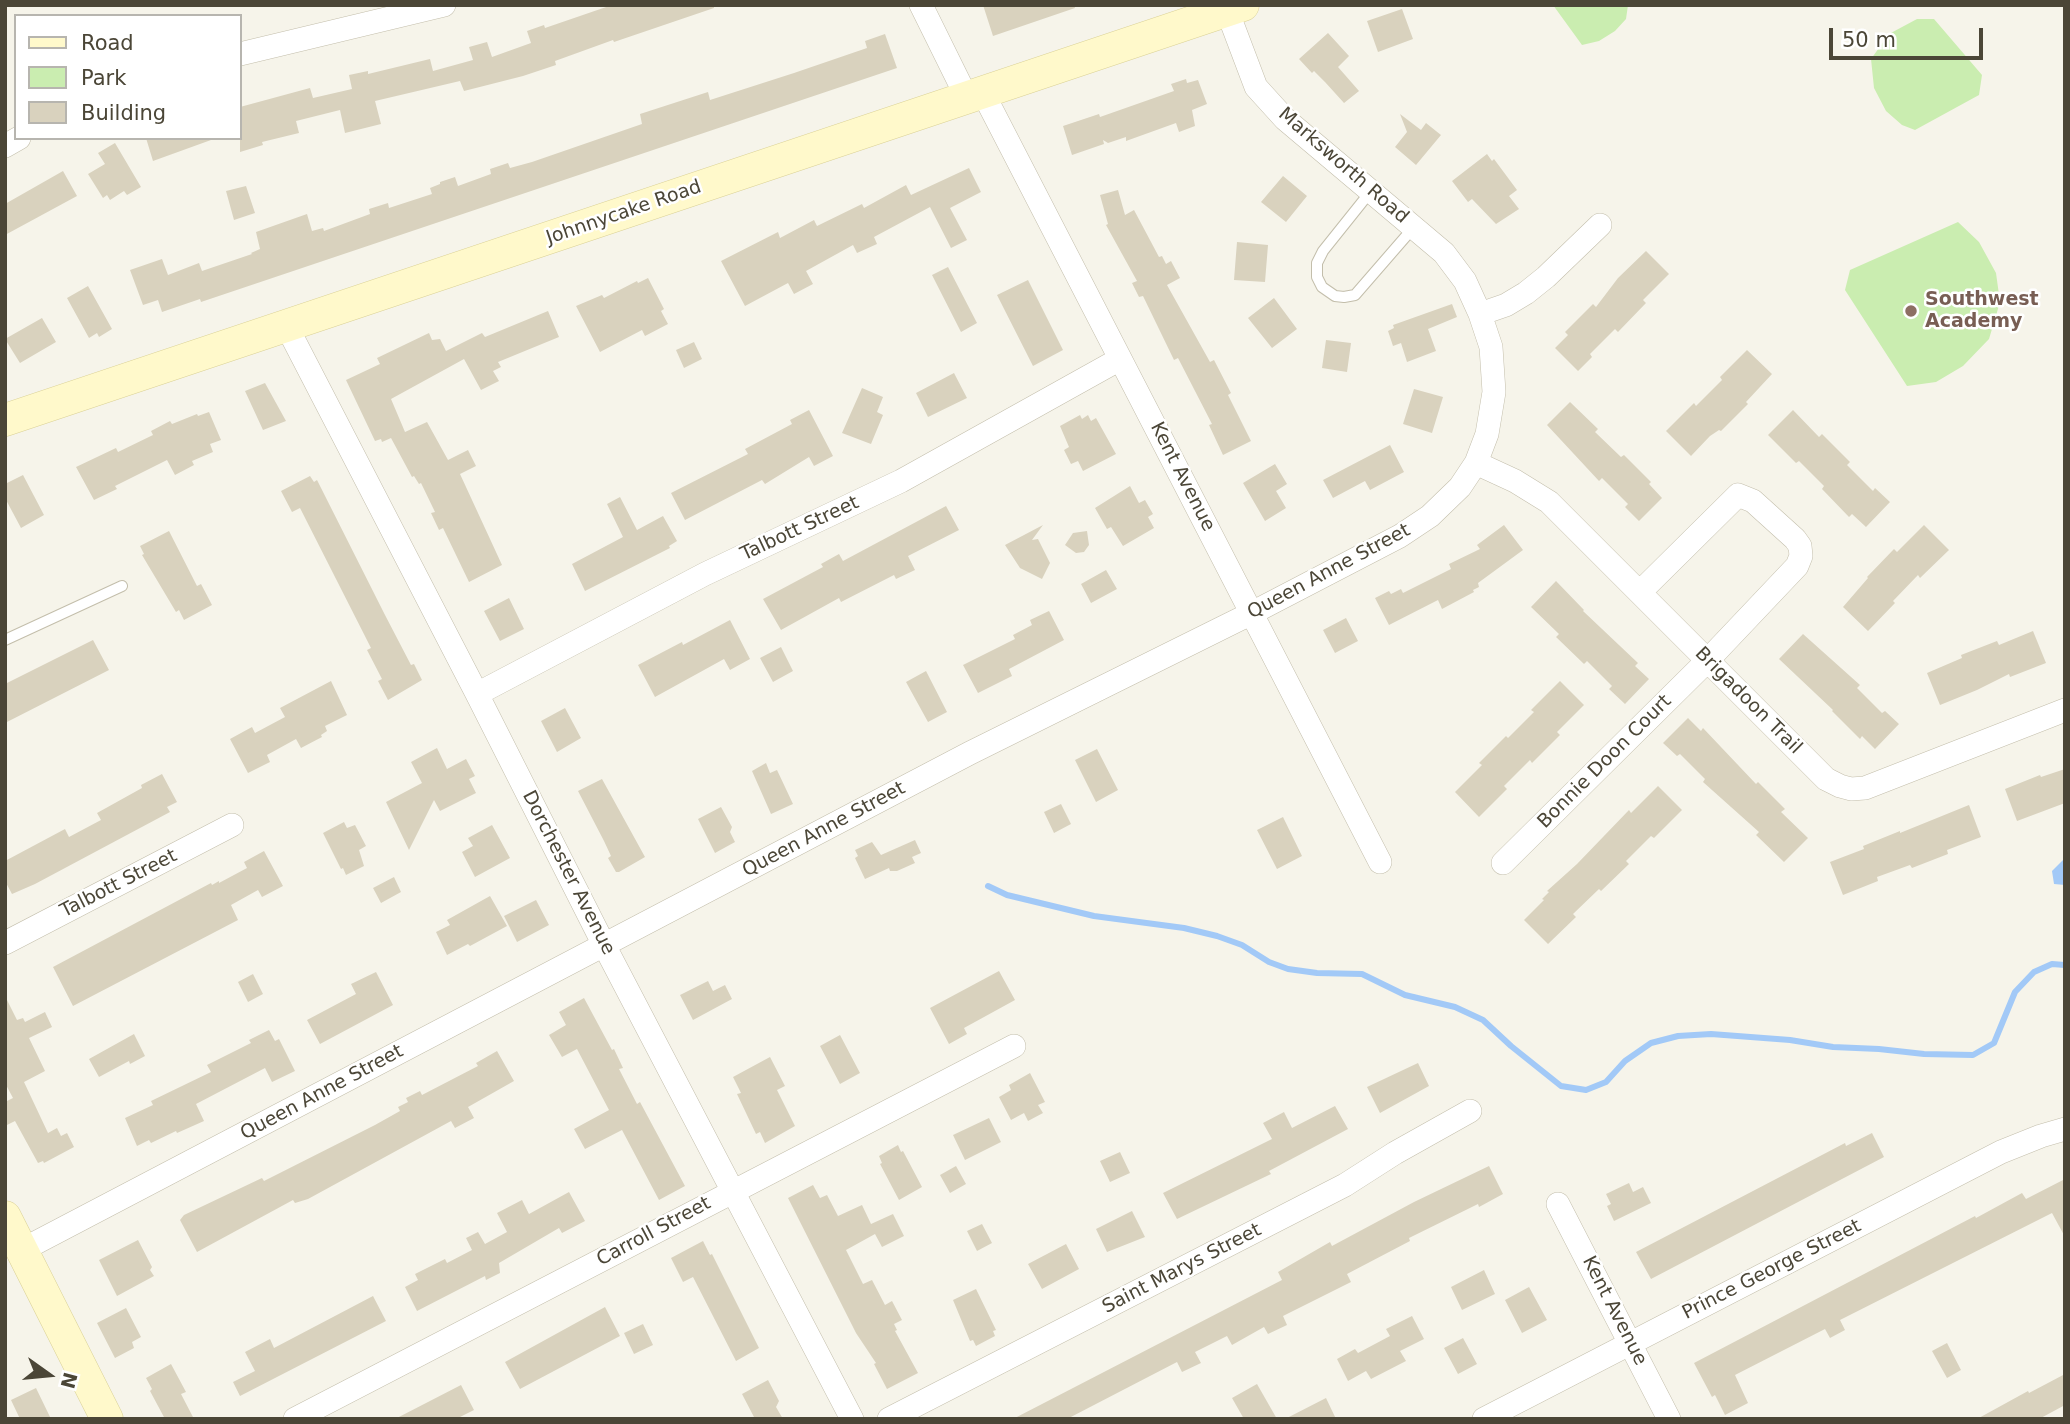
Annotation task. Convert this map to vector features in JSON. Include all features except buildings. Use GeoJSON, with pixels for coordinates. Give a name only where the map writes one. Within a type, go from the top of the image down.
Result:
{"type":"FeatureCollection","features":[{"type":"Feature","properties":{"kind":"main road","name":"Johnnycake Road"},"geometry":{"type":"LineString","coordinates":[[5,420],[1232,7]]}},
{"type":"Feature","properties":{"kind":"main road"},"geometry":{"type":"LineString","coordinates":[[5,1217],[107,1419]]}},
{"type":"Feature","properties":{"kind":"street"},"geometry":{"type":"LineString","coordinates":[[242,54],[444,5]]}},
{"type":"Feature","properties":{"kind":"street","name":"Kent Avenue"},"geometry":{"type":"LineString","coordinates":[[921,5],[975,95],[1120,359],[1380,862]]}},
{"type":"Feature","properties":{"kind":"street","name":"Marksworth Road"},"geometry":{"type":"LineString","coordinates":[[1232,7],[1256,87],[1285,119],[1444,253],[1465,281],[1480,314]]}},
{"type":"Feature","properties":{"kind":"street"},"geometry":{"type":"LineString","coordinates":[[1480,314],[1506,305],[1526,293],[1600,225]]}},
{"type":"Feature","properties":{"kind":"street","name":"Queen Anne Street"},"geometry":{"type":"LineString","coordinates":[[22,1250],[970,753],[1400,537],[1430,516],[1461,487],[1476,463],[1487,434],[1494,392],[1490,347],[1480,314]]}},
{"type":"Feature","properties":{"kind":"street","name":"Dorchester Avenue"},"geometry":{"type":"LineString","coordinates":[[286,327],[852,1419]]}},
{"type":"Feature","properties":{"kind":"street","name":"Talbott Street"},"geometry":{"type":"LineString","coordinates":[[477,694],[705,574],[901,481],[1120,359]]}},
{"type":"Feature","properties":{"kind":"street","name":"Brigadoon Trail"},"geometry":{"type":"LineString","coordinates":[[1476,463],[1515,481],[1549,502],[1826,779],[1852,789],[1865,788],[2065,710]]}},
{"type":"Feature","properties":{"kind":"street","name":"Bonnie Doon Court"},"geometry":{"type":"LineString","coordinates":[[1503,863],[1707,661],[1797,566],[1801,556],[1800,546],[1754,500],[1738,495],[1640,592]]}},
{"type":"Feature","properties":{"kind":"street","name":"Talbott Street"},"geometry":{"type":"LineString","coordinates":[[5,943],[232,825]]}},
{"type":"Feature","properties":{"kind":"street","name":"Carroll Street"},"geometry":{"type":"LineString","coordinates":[[295,1419],[1014,1046]]}},
{"type":"Feature","properties":{"kind":"street","name":"Saint Marys Street"},"geometry":{"type":"LineString","coordinates":[[889,1419],[1345,1185],[1470,1111]]}},
{"type":"Feature","properties":{"kind":"street","name":"Prince George Street"},"geometry":{"type":"LineString","coordinates":[[1484,1419],[2001,1152],[2065,1129]]}},
{"type":"Feature","properties":{"kind":"street","name":"Kent Avenue"},"geometry":{"type":"LineString","coordinates":[[1558,1204],[1669,1419]]}},
{"type":"Feature","properties":{"kind":"lane"},"geometry":{"type":"LineString","coordinates":[[1370,191],[1323,251],[1317,263],[1317,277],[1322,287],[1335,296],[1355,295],[1414,227]]}},
{"type":"Feature","properties":{"kind":"lane"},"geometry":{"type":"LineString","coordinates":[[5,640],[122,586]]}},
{"type":"Feature","properties":{"kind":"green space"},"geometry":{"type":"Polygon","coordinates":[[[1553,5],[1628,5],[1626,19],[1615,31],[1599,41],[1582,45],[1553,5]]]}},
{"type":"Feature","properties":{"kind":"green space"},"geometry":{"type":"Polygon","coordinates":[[[1917,19],[1934,19],[1982,75],[1979,95],[1915,130],[1902,125],[1886,111],[1874,88],[1871,59],[1889,34],[1917,19]]]}},
{"type":"Feature","properties":{"kind":"green space"},"geometry":{"type":"Polygon","coordinates":[[[1958,222],[1979,242],[1996,273],[2000,302],[1989,339],[1963,366],[1936,382],[1907,386],[1845,290],[1850,270],[1958,222]]]}},
{"type":"Feature","properties":{"kind":"water"},"geometry":{"type":"Polygon","coordinates":[[[2065,858],[2065,885],[2054,884],[2052,871],[2065,858]]]}},
{"type":"Feature","properties":{"kind":"waterway"},"geometry":{"type":"LineString","coordinates":[[988,886],[1007,895],[1094,916],[1184,928],[1217,936],[1242,945],[1269,962],[1288,969],[1362,974],[1405,995],[1455,1007],[1483,1020],[1561,1086],[1586,1090],[1606,1082],[1625,1061],[1651,1043],[1678,1036],[1711,1034],[1790,1040],[1833,1047],[1973,1055],[1994,1043],[2015,992],[2034,972],[2052,964],[2065,965]]}},
{"type":"Feature","properties":{"kind":"place","name":"Southwest Academy"},"geometry":{"type":"Point","coordinates":[1911,311]}}]}
